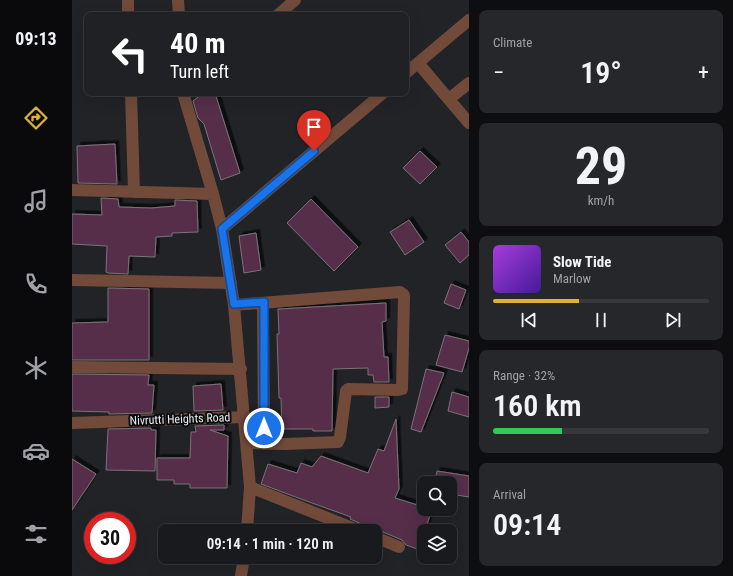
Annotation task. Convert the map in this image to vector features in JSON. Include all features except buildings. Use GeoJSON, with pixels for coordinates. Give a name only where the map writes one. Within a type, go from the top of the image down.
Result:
{"type":"FeatureCollection","features":[{"type":"Feature","properties":{"kind":"street"},"geometry":{"type":"LineString","coordinates":[[128,0],[128,12]]}},
{"type":"Feature","properties":{"kind":"street"},"geometry":{"type":"LineString","coordinates":[[178,0],[179,12]]}},
{"type":"Feature","properties":{"kind":"street"},"geometry":{"type":"LineString","coordinates":[[281,12],[295,0]]}},
{"type":"Feature","properties":{"kind":"street"},"geometry":{"type":"LineString","coordinates":[[409,70],[469,20]]}},
{"type":"Feature","properties":{"kind":"street"},"geometry":{"type":"LineString","coordinates":[[418,63],[469,123]]}},
{"type":"Feature","properties":{"kind":"street"},"geometry":{"type":"LineString","coordinates":[[449,99],[469,82]]}},
{"type":"Feature","properties":{"kind":"street"},"geometry":{"type":"LineString","coordinates":[[131,96],[134,192]]}},
{"type":"Feature","properties":{"kind":"street","name":"Nivrutti Heights Road"},"geometry":{"type":"LineString","coordinates":[[72,423],[245,417],[234,304],[222,229],[186,96]]}},
{"type":"Feature","properties":{"kind":"street"},"geometry":{"type":"LineString","coordinates":[[222,229],[378,96]]}},
{"type":"Feature","properties":{"kind":"street"},"geometry":{"type":"LineString","coordinates":[[72,190],[213,194]]}},
{"type":"Feature","properties":{"kind":"street"},"geometry":{"type":"LineString","coordinates":[[72,280],[231,283]]}},
{"type":"Feature","properties":{"kind":"street"},"geometry":{"type":"LineString","coordinates":[[234,304],[400,292],[404,295],[402,389],[348,389],[346,391],[338,442],[247,443]]}},
{"type":"Feature","properties":{"kind":"street"},"geometry":{"type":"LineString","coordinates":[[264,302],[264,444]]}},
{"type":"Feature","properties":{"kind":"street"},"geometry":{"type":"LineString","coordinates":[[72,367],[241,369]]}},
{"type":"Feature","properties":{"kind":"street"},"geometry":{"type":"LineString","coordinates":[[245,417],[250,487],[247,524]]}},
{"type":"Feature","properties":{"kind":"street"},"geometry":{"type":"LineString","coordinates":[[250,487],[342,524]]}},
{"type":"Feature","properties":{"kind":"street"},"geometry":{"type":"LineString","coordinates":[[382,540],[399,547]]}},
{"type":"Feature","properties":{"kind":"street"},"geometry":{"type":"LineString","coordinates":[[241,576],[243,564]]}},
{"type":"Feature","properties":{"kind":"route"},"geometry":{"type":"LineString","coordinates":[[264,428],[264,302],[234,304],[222,229],[314,151]]}}]}
